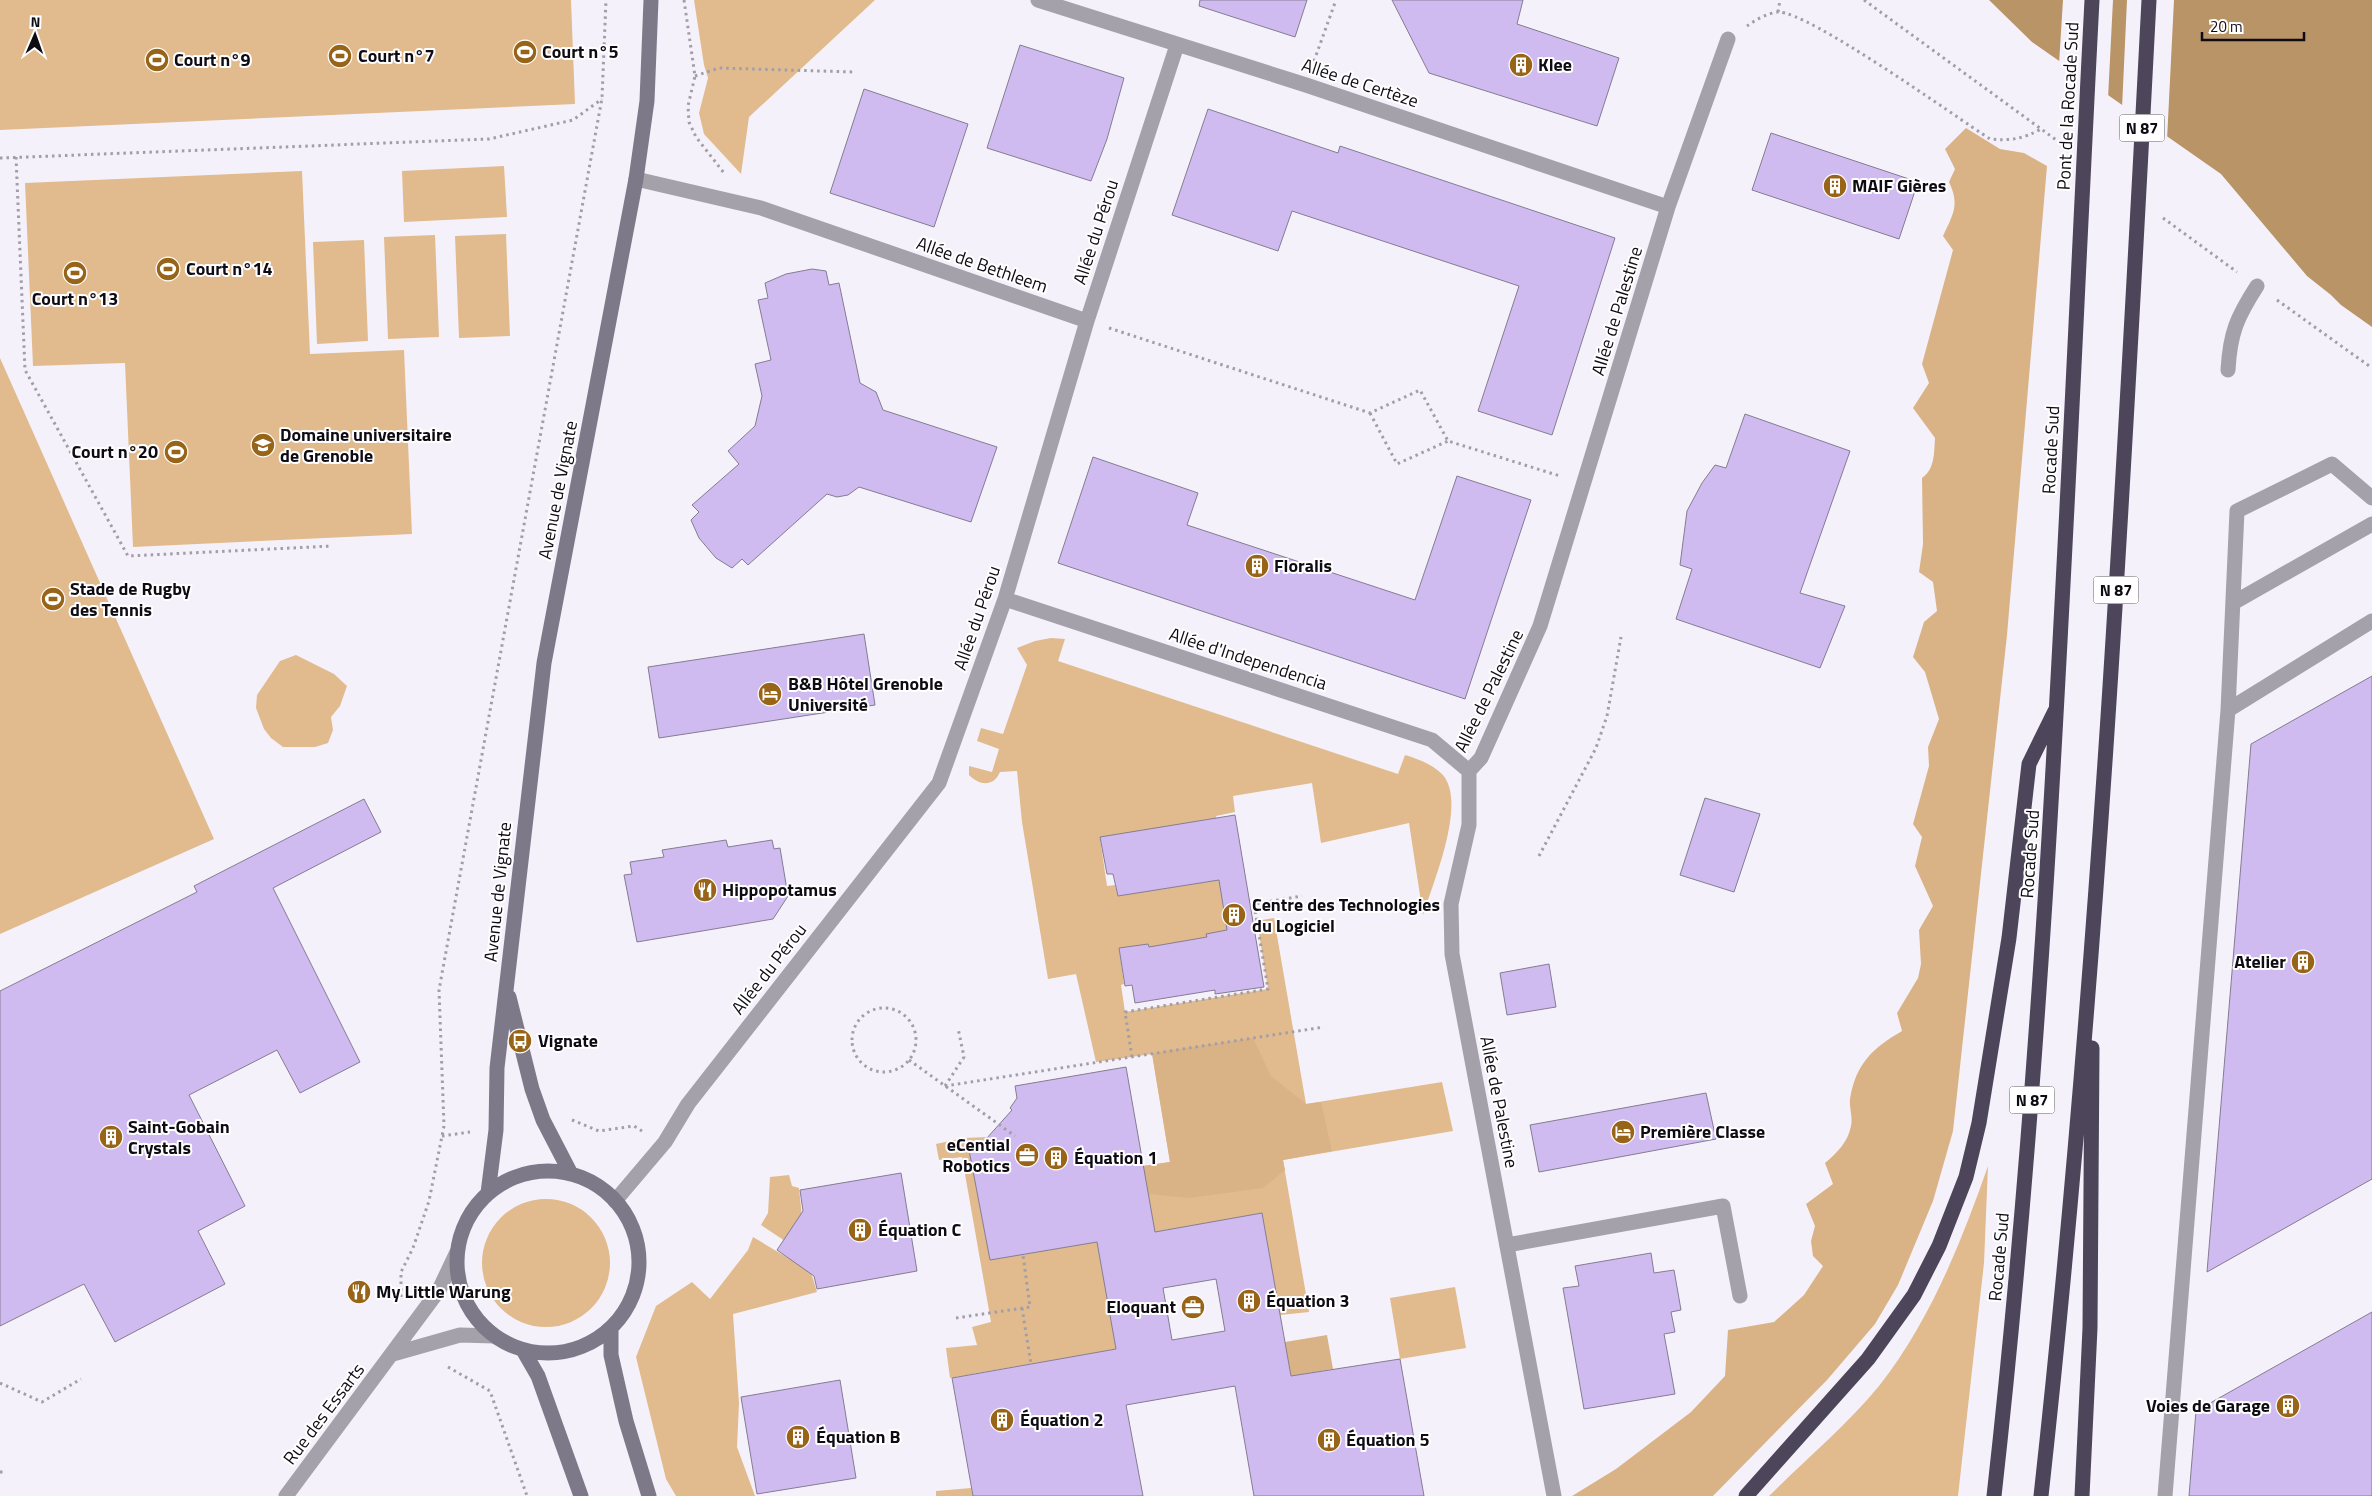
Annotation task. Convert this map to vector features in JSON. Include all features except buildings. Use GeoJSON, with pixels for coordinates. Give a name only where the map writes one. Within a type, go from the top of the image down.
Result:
{"type":"FeatureCollection","features":[{"type":"Feature","properties":{"kind":"highway","name":"Pont de la Rocade Sud"},"geometry":{"type":"LineString","coordinates":[[2081,213],[2092,0]]}},
{"type":"Feature","properties":{"kind":"highway","name":"N 87"},"geometry":{"type":"LineString","coordinates":[[2041,1496],[2068,1237],[2094,923],[2136,256],[2149,0]]}},
{"type":"Feature","properties":{"kind":"highway","name":"Rocade Sud"},"geometry":{"type":"LineString","coordinates":[[1994,1496],[2031,1103],[2058,704],[2081,213]]}},
{"type":"Feature","properties":{"kind":"highway"},"geometry":{"type":"LineString","coordinates":[[1746,1496],[1868,1359],[1914,1295],[1939,1246],[1966,1177],[1979,1123],[2008,947],[2029,764],[2058,704]]}},
{"type":"Feature","properties":{"kind":"highway"},"geometry":{"type":"LineString","coordinates":[[2082,1496],[2090,1328],[2094,923]]}},
{"type":"Feature","properties":{"kind":"street","name":"Avenue de Vignate"},"geometry":{"type":"LineString","coordinates":[[488,1194],[496,1130],[497,1068],[544,663],[636,179],[648,101],[651,0]]}},
{"type":"Feature","properties":{"kind":"street","name":"Allée de Certèze"},"geometry":{"type":"LineString","coordinates":[[1038,0],[1306,85],[1668,207]]}},
{"type":"Feature","properties":{"kind":"street","name":"Allée de Palestine"},"geometry":{"type":"LineString","coordinates":[[1554,1496],[1452,954],[1450,904],[1469,825],[1469,771],[1480,758],[1540,626],[1668,207],[1728,39]]}},
{"type":"Feature","properties":{"kind":"street","name":"Allée du Pérou"},"geometry":{"type":"LineString","coordinates":[[615,1201],[665,1142],[688,1104],[939,783],[1005,599],[1087,321],[1177,45]]}},
{"type":"Feature","properties":{"kind":"street","name":"Allée de Bethleem"},"geometry":{"type":"LineString","coordinates":[[636,179],[761,208],[1087,321]]}},
{"type":"Feature","properties":{"kind":"street"},"geometry":{"type":"LineString","coordinates":[[2228,370],[2230,344],[2239,315],[2257,286]]}},
{"type":"Feature","properties":{"kind":"street"},"geometry":{"type":"LineString","coordinates":[[2165,1496],[2228,710],[2238,511],[2332,464],[2372,498]]}},
{"type":"Feature","properties":{"kind":"street"},"geometry":{"type":"LineString","coordinates":[[2233,603],[2372,524]]}},
{"type":"Feature","properties":{"kind":"street","name":"Allée d'Independencia"},"geometry":{"type":"LineString","coordinates":[[1005,599],[1432,740],[1469,771]]}},
{"type":"Feature","properties":{"kind":"street"},"geometry":{"type":"LineString","coordinates":[[2228,710],[2372,621]]}},
{"type":"Feature","properties":{"kind":"street","name":"Avenue de Vignate"},"geometry":{"type":"LineString","coordinates":[[507,989],[532,1089],[543,1120],[571,1174]]}},
{"type":"Feature","properties":{"kind":"street"},"geometry":{"type":"LineString","coordinates":[[549,1171],[571,1174],[595,1185],[615,1201],[626,1215],[633,1231],[638,1248],[639,1265],[631,1299],[611,1328],[592,1342],[570,1350],[547,1354],[524,1350],[494,1336],[477,1319],[464,1299],[457,1276],[457,1252],[466,1223],[473,1210],[488,1194],[506,1181],[527,1174],[549,1171]]}},
{"type":"Feature","properties":{"kind":"street"},"geometry":{"type":"LineString","coordinates":[[1507,1245],[1723,1206],[1740,1296]]}},
{"type":"Feature","properties":{"kind":"street","name":"Rue des Essarts"},"geometry":{"type":"LineString","coordinates":[[286,1496],[439,1290],[457,1252]]}},
{"type":"Feature","properties":{"kind":"street"},"geometry":{"type":"LineString","coordinates":[[611,1328],[610,1355],[626,1421],[649,1496]]}},
{"type":"Feature","properties":{"kind":"street"},"geometry":{"type":"LineString","coordinates":[[393,1354],[460,1335],[494,1336]]}},
{"type":"Feature","properties":{"kind":"street"},"geometry":{"type":"LineString","coordinates":[[524,1350],[538,1376],[581,1496]]}},
{"type":"Feature","properties":{"kind":"path"},"geometry":{"type":"LineString","coordinates":[[401,1300],[401,1272],[413,1248],[428,1200],[444,1126],[439,990],[602,98],[606,0]]}},
{"type":"Feature","properties":{"kind":"path"},"geometry":{"type":"LineString","coordinates":[[684,0],[695,76],[688,106],[689,122],[696,137],[725,173],[720,197]]}},
{"type":"Feature","properties":{"kind":"path"},"geometry":{"type":"LineString","coordinates":[[1306,85],[1336,0]]}},
{"type":"Feature","properties":{"kind":"path"},"geometry":{"type":"LineString","coordinates":[[1778,12],[1780,0]]}},
{"type":"Feature","properties":{"kind":"path"},"geometry":{"type":"LineString","coordinates":[[1728,39],[1756,19],[1778,12],[1790,15],[1832,35],[1990,139],[2008,141],[2024,138],[2040,129]]}},
{"type":"Feature","properties":{"kind":"path"},"geometry":{"type":"LineString","coordinates":[[695,76],[719,68],[854,72]]}},
{"type":"Feature","properties":{"kind":"path"},"geometry":{"type":"LineString","coordinates":[[0,158],[488,139],[573,120],[602,98]]}},
{"type":"Feature","properties":{"kind":"path"},"geometry":{"type":"LineString","coordinates":[[16,158],[25,370],[128,556],[332,546]]}},
{"type":"Feature","properties":{"kind":"path"},"geometry":{"type":"LineString","coordinates":[[1087,321],[1370,413],[1420,390],[1448,441]]}},
{"type":"Feature","properties":{"kind":"path"},"geometry":{"type":"LineString","coordinates":[[1370,413],[1397,464],[1448,441],[1584,484]]}},
{"type":"Feature","properties":{"kind":"path"},"geometry":{"type":"LineString","coordinates":[[1539,856],[1596,748],[1607,716],[1621,637]]}},
{"type":"Feature","properties":{"kind":"path"},"geometry":{"type":"LineString","coordinates":[[1132,1057],[1125,1012],[1268,989],[1254,904],[1302,896]]}},
{"type":"Feature","properties":{"kind":"path"},"geometry":{"type":"LineString","coordinates":[[877,1008],[896,1010],[905,1015],[916,1032],[917,1042],[909,1060],[900,1068],[890,1072],[878,1072],[864,1064],[854,1052],[852,1040],[853,1029],[859,1019],[877,1008]]}},
{"type":"Feature","properties":{"kind":"path"},"geometry":{"type":"LineString","coordinates":[[945,1086],[1324,1027]]}},
{"type":"Feature","properties":{"kind":"path"},"geometry":{"type":"LineString","coordinates":[[945,1086],[964,1057],[958,1028]]}},
{"type":"Feature","properties":{"kind":"path"},"geometry":{"type":"LineString","coordinates":[[909,1060],[1015,1136]]}},
{"type":"Feature","properties":{"kind":"path"},"geometry":{"type":"LineString","coordinates":[[956,1318],[1030,1307],[1022,1255]]}},
{"type":"Feature","properties":{"kind":"path"},"geometry":{"type":"LineString","coordinates":[[1022,1308],[1031,1364]]}},
{"type":"Feature","properties":{"kind":"path"},"geometry":{"type":"LineString","coordinates":[[448,1367],[490,1391],[527,1496]]}},
{"type":"Feature","properties":{"kind":"path"},"geometry":{"type":"LineString","coordinates":[[0,1383],[42,1402],[81,1380]]}},
{"type":"Feature","properties":{"kind":"path"},"geometry":{"type":"LineString","coordinates":[[0,1472],[6,1472]]}},
{"type":"Feature","properties":{"kind":"shaded area"},"geometry":{"type":"Polygon","coordinates":[[[0,0],[571,0],[575,104],[0,130],[0,0]]]}},
{"type":"Feature","properties":{"kind":"shaded area"},"geometry":{"type":"Polygon","coordinates":[[[694,0],[875,0],[749,117],[741,174],[704,134],[699,113],[708,78],[704,65],[694,0]]]}},
{"type":"Feature","properties":{"kind":"shaded area"},"geometry":{"type":"Polygon","coordinates":[[[1989,0],[2372,0],[2372,327],[2341,305],[2307,276],[2221,174],[2032,42],[1989,0]]]}},
{"type":"Feature","properties":{"kind":"shaded area"},"geometry":{"type":"Polygon","coordinates":[[[1966,128],[2000,149],[2024,153],[2047,166],[2007,635],[1953,1131],[1933,1201],[1898,1285],[1875,1324],[1827,1380],[1713,1496],[1572,1496],[1616,1469],[1691,1412],[1725,1376],[1728,1330],[1774,1322],[1804,1295],[1823,1266],[1813,1256],[1811,1241],[1815,1226],[1806,1204],[1833,1184],[1825,1163],[1841,1147],[1850,1132],[1852,1119],[1850,1099],[1861,1066],[1874,1050],[1902,1031],[1897,1013],[1918,978],[1921,964],[1919,930],[1933,906],[1915,866],[1922,837],[1913,824],[1929,766],[1928,747],[1939,719],[1925,672],[1913,657],[1924,622],[1937,611],[1933,582],[1919,572],[1923,544],[1922,478],[1932,465],[1935,438],[1913,408],[1929,383],[1922,364],[1953,250],[1943,236],[1955,203],[1949,182],[1955,169],[1945,149],[1966,128]]]}},
{"type":"Feature","properties":{"kind":"shaded area"},"geometry":{"type":"Polygon","coordinates":[[[504,166],[507,217],[404,222],[402,171],[504,166]]]}},
{"type":"Feature","properties":{"kind":"shaded area"},"geometry":{"type":"Polygon","coordinates":[[[302,171],[310,354],[404,350],[412,534],[133,547],[125,363],[33,366],[25,183],[302,171]]]}},
{"type":"Feature","properties":{"kind":"shaded area"},"geometry":{"type":"Polygon","coordinates":[[[506,234],[510,336],[459,338],[455,236],[506,234]]]}},
{"type":"Feature","properties":{"kind":"shaded area"},"geometry":{"type":"Polygon","coordinates":[[[435,235],[439,337],[388,339],[384,237],[435,235]]]}},
{"type":"Feature","properties":{"kind":"shaded area"},"geometry":{"type":"Polygon","coordinates":[[[364,240],[368,341],[317,344],[313,242],[364,240]]]}},
{"type":"Feature","properties":{"kind":"shaded area","name":"Stade de Rugby des Tennis"},"geometry":{"type":"Polygon","coordinates":[[[0,358],[214,839],[0,934],[0,358]]]}},
{"type":"Feature","properties":{"kind":"shaded area"},"geometry":{"type":"Polygon","coordinates":[[[1051,638],[1065,639],[1058,661],[1398,774],[1405,755],[1434,767],[1442,774],[1449,786],[1451,803],[1450,822],[1446,843],[1423,915],[1409,823],[1321,843],[1312,783],[1233,796],[1235,812],[1216,816],[1217,820],[1209,819],[1100,838],[1107,886],[1115,885],[1118,896],[1219,880],[1227,930],[1207,934],[1207,937],[1149,947],[1148,944],[1119,948],[1124,984],[1121,985],[1125,1012],[1268,989],[1257,921],[1274,918],[1306,1104],[1442,1082],[1453,1131],[1283,1160],[1309,1312],[1280,1315],[1262,1213],[1155,1232],[1143,1166],[1170,1162],[1152,1054],[1096,1062],[1076,974],[1048,979],[1022,822],[1017,771],[1000,772],[994,781],[990,783],[981,783],[969,775],[969,766],[992,772],[999,749],[977,741],[981,728],[1003,734],[1027,665],[1017,648],[1035,641],[1051,638]]]}},
{"type":"Feature","properties":{"kind":"shaded area"},"geometry":{"type":"Polygon","coordinates":[[[296,655],[334,674],[347,686],[340,706],[331,717],[333,730],[328,743],[315,747],[283,747],[271,738],[264,729],[256,708],[257,695],[280,661],[296,655]]]}},
{"type":"Feature","properties":{"kind":"shaded area"},"geometry":{"type":"Polygon","coordinates":[[[1253,1038],[1271,1076],[1306,1104],[1321,1102],[1332,1151],[1283,1160],[1285,1170],[1263,1188],[1189,1198],[1148,1194],[1143,1166],[1170,1162],[1152,1053],[1253,1038]]]}},
{"type":"Feature","properties":{"kind":"shaded area"},"geometry":{"type":"Polygon","coordinates":[[[988,1137],[978,1148],[969,1150],[990,1260],[1097,1242],[1116,1349],[950,1378],[946,1348],[977,1345],[972,1327],[991,1322],[962,1157],[939,1160],[936,1144],[963,1138],[988,1137]]]}},
{"type":"Feature","properties":{"kind":"shaded area"},"geometry":{"type":"Polygon","coordinates":[[[1988,1166],[1984,1263],[1958,1496],[1769,1496],[1853,1415],[1879,1386],[1897,1361],[1929,1308],[1967,1224],[1988,1166]]]}},
{"type":"Feature","properties":{"kind":"shaded area"},"geometry":{"type":"Polygon","coordinates":[[[789,1175],[792,1186],[799,1188],[806,1256],[817,1292],[733,1314],[739,1403],[737,1447],[755,1496],[676,1496],[666,1479],[636,1357],[656,1306],[692,1282],[710,1299],[748,1250],[753,1237],[793,1261],[800,1251],[761,1225],[768,1213],[770,1177],[789,1175]]]}},
{"type":"Feature","properties":{"kind":"shaded area"},"geometry":{"type":"Polygon","coordinates":[[[546,1199],[559,1200],[571,1204],[591,1218],[605,1238],[609,1250],[609,1276],[605,1288],[591,1308],[571,1322],[559,1326],[546,1327],[533,1326],[521,1322],[501,1308],[487,1288],[483,1276],[482,1263],[483,1250],[487,1238],[501,1218],[521,1204],[533,1200],[546,1199]]]}},
{"type":"Feature","properties":{"kind":"shaded area"},"geometry":{"type":"Polygon","coordinates":[[[1455,1287],[1466,1348],[1400,1359],[1390,1298],[1455,1287]]]}},
{"type":"Feature","properties":{"kind":"shaded area"},"geometry":{"type":"Polygon","coordinates":[[[1327,1335],[1333,1369],[1291,1376],[1285,1342],[1327,1335]]]}},
{"type":"Feature","properties":{"kind":"shaded area"},"geometry":{"type":"Polygon","coordinates":[[[971,1488],[973,1496],[936,1496],[936,1491],[971,1488]]]}},
{"type":"Feature","properties":{"kind":"pier"},"geometry":{"type":"Polygon","coordinates":[[[2063,0],[2113,0],[2108,99],[2059,64],[2063,0]]]}},
{"type":"Feature","properties":{"kind":"pier"},"geometry":{"type":"Polygon","coordinates":[[[2127,0],[2174,0],[2167,140],[2122,108],[2127,0]]]}},
{"type":"Feature","properties":{"kind":"place","name":"Court n°5"},"geometry":{"type":"Point","coordinates":[525,52]}},
{"type":"Feature","properties":{"kind":"place","name":"Court n°7"},"geometry":{"type":"Point","coordinates":[340,56]}},
{"type":"Feature","properties":{"kind":"place","name":"Court n°9"},"geometry":{"type":"Point","coordinates":[157,60]}},
{"type":"Feature","properties":{"kind":"place","name":"Klee"},"geometry":{"type":"Point","coordinates":[1521,65]}},
{"type":"Feature","properties":{"kind":"place","name":"MAIF Gières"},"geometry":{"type":"Point","coordinates":[1835,186]}},
{"type":"Feature","properties":{"kind":"place","name":"Court n°14"},"geometry":{"type":"Point","coordinates":[168,269]}},
{"type":"Feature","properties":{"kind":"place","name":"Court n°13"},"geometry":{"type":"Point","coordinates":[75,273]}},
{"type":"Feature","properties":{"kind":"place","name":"Domaine universitaire de Grenoble"},"geometry":{"type":"Point","coordinates":[263,445]}},
{"type":"Feature","properties":{"kind":"place","name":"Court n°20"},"geometry":{"type":"Point","coordinates":[176,452]}},
{"type":"Feature","properties":{"kind":"place","name":"Floralis"},"geometry":{"type":"Point","coordinates":[1257,566]}},
{"type":"Feature","properties":{"kind":"place","name":"Stade de Rugby des Tennis"},"geometry":{"type":"Point","coordinates":[53,599]}},
{"type":"Feature","properties":{"kind":"place","name":"B&B Hôtel Grenoble Université"},"geometry":{"type":"Point","coordinates":[770,694]}},
{"type":"Feature","properties":{"kind":"place","name":"Hippopotamus"},"geometry":{"type":"Point","coordinates":[705,890]}},
{"type":"Feature","properties":{"kind":"place","name":"Centre des Technologies du Logiciel"},"geometry":{"type":"Point","coordinates":[1234,915]}},
{"type":"Feature","properties":{"kind":"place","name":"Atelier"},"geometry":{"type":"Point","coordinates":[2303,962]}},
{"type":"Feature","properties":{"kind":"place","name":"Vignate"},"geometry":{"type":"Point","coordinates":[520,1041]}},
{"type":"Feature","properties":{"kind":"place","name":"Première Classe"},"geometry":{"type":"Point","coordinates":[1623,1132]}},
{"type":"Feature","properties":{"kind":"place","name":"Saint-Gobain Crystals"},"geometry":{"type":"Point","coordinates":[111,1137]}},
{"type":"Feature","properties":{"kind":"place","name":"eCential Robotics"},"geometry":{"type":"Point","coordinates":[1027,1155]}},
{"type":"Feature","properties":{"kind":"place","name":"Équation 1"},"geometry":{"type":"Point","coordinates":[1056,1158]}},
{"type":"Feature","properties":{"kind":"place","name":"Équation C"},"geometry":{"type":"Point","coordinates":[860,1230]}},
{"type":"Feature","properties":{"kind":"place","name":"My Little Warung"},"geometry":{"type":"Point","coordinates":[359,1292]}},
{"type":"Feature","properties":{"kind":"place","name":"Équation 3"},"geometry":{"type":"Point","coordinates":[1249,1301]}},
{"type":"Feature","properties":{"kind":"place","name":"Eloquant"},"geometry":{"type":"Point","coordinates":[1193,1307]}},
{"type":"Feature","properties":{"kind":"place","name":"Voies de Garage"},"geometry":{"type":"Point","coordinates":[2288,1406]}},
{"type":"Feature","properties":{"kind":"place","name":"Équation 2"},"geometry":{"type":"Point","coordinates":[1002,1420]}},
{"type":"Feature","properties":{"kind":"place","name":"Équation B"},"geometry":{"type":"Point","coordinates":[798,1437]}},
{"type":"Feature","properties":{"kind":"place","name":"Équation 5"},"geometry":{"type":"Point","coordinates":[1329,1440]}}]}
